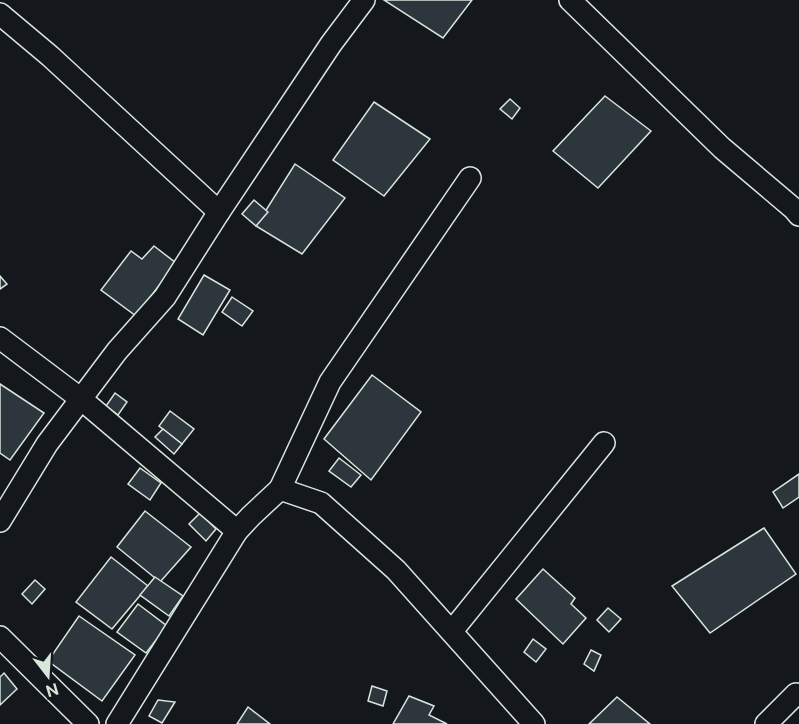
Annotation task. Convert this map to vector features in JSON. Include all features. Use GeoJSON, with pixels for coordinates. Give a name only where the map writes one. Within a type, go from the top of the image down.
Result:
{"type":"FeatureCollection","features":[{"type":"Feature","properties":{"kind":"street"},"geometry":{"type":"LineString","coordinates":[[0,521],[46,444],[117,351],[165,297],[331,44],[364,0]]}},
{"type":"Feature","properties":{"kind":"street"},"geometry":{"type":"LineString","coordinates":[[570,0],[722,148],[799,215]]}},
{"type":"Feature","properties":{"kind":"street"},"geometry":{"type":"LineString","coordinates":[[0,14],[50,56],[219,212]]}},
{"type":"Feature","properties":{"kind":"street"},"geometry":{"type":"LineString","coordinates":[[117,724],[237,531],[280,489],[330,382],[470,178]]}},
{"type":"Feature","properties":{"kind":"street"},"geometry":{"type":"LineString","coordinates":[[0,338],[81,399],[237,531]]}},
{"type":"Feature","properties":{"kind":"street"},"geometry":{"type":"LineString","coordinates":[[452,631],[604,443]]}},
{"type":"Feature","properties":{"kind":"street"},"geometry":{"type":"LineString","coordinates":[[280,489],[321,503],[396,570],[534,724]]}},
{"type":"Feature","properties":{"kind":"street"},"geometry":{"type":"LineString","coordinates":[[0,637],[88,724]]}},
{"type":"Feature","properties":{"kind":"street"},"geometry":{"type":"LineString","coordinates":[[766,724],[796,694]]}},
{"type":"Feature","properties":{"kind":"building"},"geometry":{"type":"Polygon","coordinates":[[[384,0],[472,0],[443,38],[384,0]]]}},
{"type":"Feature","properties":{"kind":"building"},"geometry":{"type":"Polygon","coordinates":[[[605,96],[651,131],[598,188],[553,151],[605,96]]]}},
{"type":"Feature","properties":{"kind":"building"},"geometry":{"type":"Polygon","coordinates":[[[510,99],[520,108],[512,119],[500,109],[510,99]]]}},
{"type":"Feature","properties":{"kind":"building"},"geometry":{"type":"Polygon","coordinates":[[[374,102],[430,139],[384,196],[333,160],[374,102]]]}},
{"type":"Feature","properties":{"kind":"building"},"geometry":{"type":"Polygon","coordinates":[[[295,164],[345,198],[302,254],[256,226],[295,164]]]}},
{"type":"Feature","properties":{"kind":"building"},"geometry":{"type":"Polygon","coordinates":[[[254,200],[268,212],[256,226],[242,214],[254,200]]]}},
{"type":"Feature","properties":{"kind":"building"},"geometry":{"type":"Polygon","coordinates":[[[154,246],[176,263],[136,316],[101,290],[131,251],[142,259],[154,246]]]}},
{"type":"Feature","properties":{"kind":"building"},"geometry":{"type":"Polygon","coordinates":[[[204,275],[230,290],[203,335],[178,319],[204,275]]]}},
{"type":"Feature","properties":{"kind":"building"},"geometry":{"type":"Polygon","coordinates":[[[0,276],[7,284],[0,289],[0,276]]]}},
{"type":"Feature","properties":{"kind":"building"},"geometry":{"type":"Polygon","coordinates":[[[232,297],[253,311],[242,326],[222,312],[232,297]]]}},
{"type":"Feature","properties":{"kind":"building"},"geometry":{"type":"Polygon","coordinates":[[[372,375],[421,412],[371,480],[324,439],[372,375]]]}},
{"type":"Feature","properties":{"kind":"building"},"geometry":{"type":"Polygon","coordinates":[[[0,384],[44,413],[10,460],[0,453],[0,384]]]}},
{"type":"Feature","properties":{"kind":"building"},"geometry":{"type":"Polygon","coordinates":[[[115,393],[127,402],[118,415],[106,406],[115,393]]]}},
{"type":"Feature","properties":{"kind":"building"},"geometry":{"type":"Polygon","coordinates":[[[170,411],[194,429],[182,444],[159,426],[170,411]]]}},
{"type":"Feature","properties":{"kind":"building"},"geometry":{"type":"Polygon","coordinates":[[[163,429],[182,444],[174,454],[155,437],[163,429]]]}},
{"type":"Feature","properties":{"kind":"building"},"geometry":{"type":"Polygon","coordinates":[[[339,458],[361,475],[351,487],[329,471],[339,458]]]}},
{"type":"Feature","properties":{"kind":"building"},"geometry":{"type":"Polygon","coordinates":[[[140,468],[161,483],[150,500],[128,484],[140,468]]]}},
{"type":"Feature","properties":{"kind":"building"},"geometry":{"type":"Polygon","coordinates":[[[799,474],[799,497],[783,508],[773,492],[799,474]]]}},
{"type":"Feature","properties":{"kind":"building"},"geometry":{"type":"Polygon","coordinates":[[[145,511],[191,547],[160,582],[117,547],[145,511]]]}},
{"type":"Feature","properties":{"kind":"building"},"geometry":{"type":"Polygon","coordinates":[[[200,513],[216,529],[206,541],[189,524],[200,513]]]}},
{"type":"Feature","properties":{"kind":"building"},"geometry":{"type":"Polygon","coordinates":[[[764,528],[796,574],[710,633],[672,586],[764,528]]]}},
{"type":"Feature","properties":{"kind":"building"},"geometry":{"type":"Polygon","coordinates":[[[111,557],[148,586],[112,629],[76,602],[111,557]]]}},
{"type":"Feature","properties":{"kind":"building"},"geometry":{"type":"Polygon","coordinates":[[[543,569],[575,598],[571,604],[586,618],[563,644],[516,599],[543,569]]]}},
{"type":"Feature","properties":{"kind":"building"},"geometry":{"type":"Polygon","coordinates":[[[155,577],[183,596],[169,616],[140,595],[155,577]]]}},
{"type":"Feature","properties":{"kind":"building"},"geometry":{"type":"Polygon","coordinates":[[[35,580],[45,589],[32,604],[22,594],[35,580]]]}},
{"type":"Feature","properties":{"kind":"building"},"geometry":{"type":"Polygon","coordinates":[[[138,604],[167,626],[146,653],[117,632],[138,604]]]}},
{"type":"Feature","properties":{"kind":"building"},"geometry":{"type":"Polygon","coordinates":[[[608,608],[621,619],[609,632],[597,620],[608,608]]]}},
{"type":"Feature","properties":{"kind":"building"},"geometry":{"type":"Polygon","coordinates":[[[79,616],[135,655],[102,701],[48,661],[79,616]]]}},
{"type":"Feature","properties":{"kind":"building"},"geometry":{"type":"Polygon","coordinates":[[[533,639],[546,649],[536,662],[524,652],[533,639]]]}},
{"type":"Feature","properties":{"kind":"building"},"geometry":{"type":"Polygon","coordinates":[[[591,650],[601,655],[594,671],[584,664],[591,650]]]}},
{"type":"Feature","properties":{"kind":"building"},"geometry":{"type":"Polygon","coordinates":[[[4,673],[17,689],[0,705],[0,677],[4,673]]]}},
{"type":"Feature","properties":{"kind":"building"},"geometry":{"type":"Polygon","coordinates":[[[372,686],[387,691],[383,706],[368,701],[372,686]]]}},
{"type":"Feature","properties":{"kind":"building"},"geometry":{"type":"Polygon","coordinates":[[[409,696],[434,706],[429,715],[447,724],[393,724],[409,696]]]}},
{"type":"Feature","properties":{"kind":"building"},"geometry":{"type":"Polygon","coordinates":[[[617,697],[650,724],[589,724],[617,697]]]}},
{"type":"Feature","properties":{"kind":"building"},"geometry":{"type":"Polygon","coordinates":[[[158,700],[175,702],[162,723],[149,716],[158,700]]]}},
{"type":"Feature","properties":{"kind":"building"},"geometry":{"type":"Polygon","coordinates":[[[248,707],[270,724],[237,724],[248,707]]]}}]}
